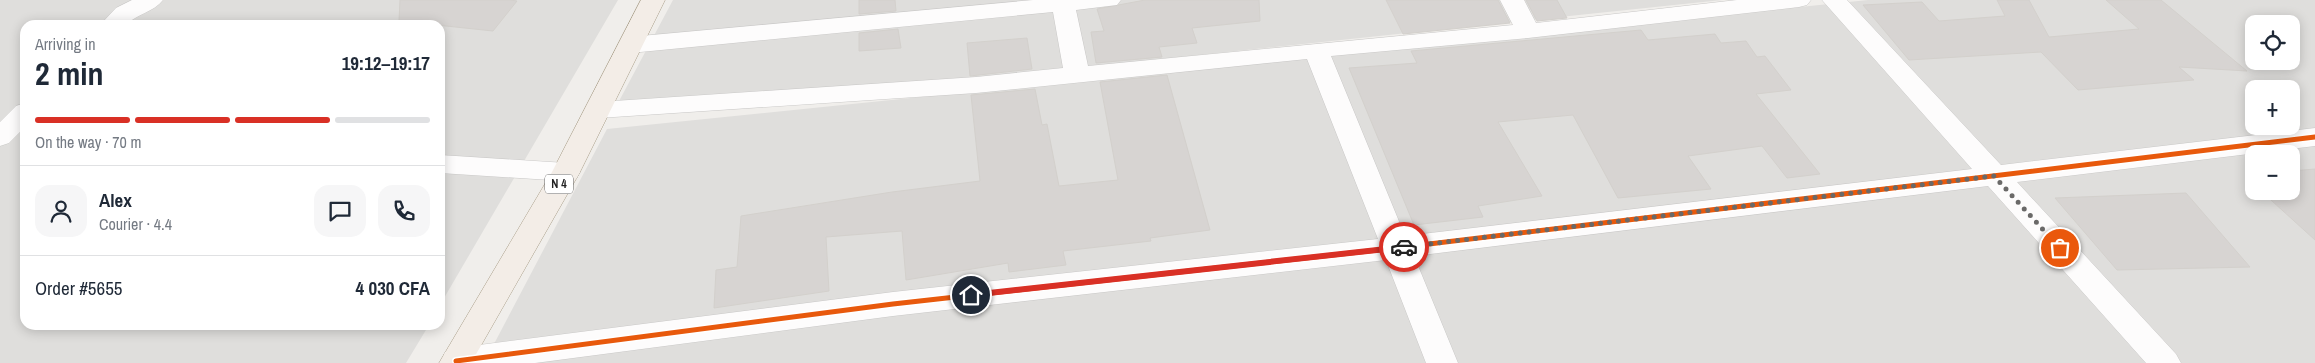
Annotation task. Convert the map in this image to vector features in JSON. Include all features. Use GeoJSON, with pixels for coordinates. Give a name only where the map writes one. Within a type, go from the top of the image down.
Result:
{"type":"FeatureCollection","features":[{"type":"Feature","properties":{"kind":"main road","name":"N 4"},"geometry":{"type":"LineString","coordinates":[[456,362],[566,172],[653,0]]}},
{"type":"Feature","properties":{"kind":"street"},"geometry":{"type":"LineString","coordinates":[[120,13],[152,0]]}},
{"type":"Feature","properties":{"kind":"street"},"geometry":{"type":"LineString","coordinates":[[630,45],[1109,0]]}},
{"type":"Feature","properties":{"kind":"street"},"geometry":{"type":"LineString","coordinates":[[1512,0],[1528,31]]}},
{"type":"Feature","properties":{"kind":"street"},"geometry":{"type":"LineString","coordinates":[[599,110],[976,85],[1316,50],[1528,31],[1799,0]]}},
{"type":"Feature","properties":{"kind":"street"},"geometry":{"type":"LineString","coordinates":[[1834,0],[2165,363]]}},
{"type":"Feature","properties":{"kind":"street"},"geometry":{"type":"LineString","coordinates":[[1063,4],[1077,75]]}},
{"type":"Feature","properties":{"kind":"street"},"geometry":{"type":"LineString","coordinates":[[1316,50],[1442,363]]}},
{"type":"Feature","properties":{"kind":"street"},"geometry":{"type":"LineString","coordinates":[[0,136],[20,117]]}},
{"type":"Feature","properties":{"kind":"street"},"geometry":{"type":"LineString","coordinates":[[0,136],[20,138]]}},
{"type":"Feature","properties":{"kind":"street"},"geometry":{"type":"LineString","coordinates":[[456,362],[893,304],[1396,248],[2315,137]]}},
{"type":"Feature","properties":{"kind":"street"},"geometry":{"type":"LineString","coordinates":[[445,164],[566,172]]}},
{"type":"Feature","properties":{"kind":"shaded area"},"geometry":{"type":"Polygon","coordinates":[[[0,0],[618,0],[445,296],[445,20],[20,20],[20,330],[426,330],[406,363],[0,363],[0,0]]]}},
{"type":"Feature","properties":{"kind":"shaded area"},"geometry":{"type":"Polygon","coordinates":[[[673,0],[1722,0],[970,79],[618,103],[673,0]]]}},
{"type":"Feature","properties":{"kind":"shaded area"},"geometry":{"type":"Polygon","coordinates":[[[1868,0],[2315,0],[2315,363],[484,363],[607,129],[1868,0]]]}},
{"type":"Feature","properties":{"kind":"building"},"geometry":{"type":"Polygon","coordinates":[[[400,0],[517,1],[493,31],[445,26],[445,20],[399,20],[400,0]]]}},
{"type":"Feature","properties":{"kind":"building"},"geometry":{"type":"Polygon","coordinates":[[[859,0],[895,0],[896,11],[859,14],[859,0]]]}},
{"type":"Feature","properties":{"kind":"building"},"geometry":{"type":"Polygon","coordinates":[[[1145,0],[1259,0],[1260,21],[1192,28],[1197,43],[1159,47],[1162,57],[1096,63],[1091,32],[1104,31],[1097,9],[1145,0]]]}},
{"type":"Feature","properties":{"kind":"building"},"geometry":{"type":"Polygon","coordinates":[[[1386,0],[1498,0],[1510,23],[1403,34],[1386,0]]]}},
{"type":"Feature","properties":{"kind":"building"},"geometry":{"type":"Polygon","coordinates":[[[1526,0],[1557,0],[1567,18],[1537,21],[1526,0]]]}},
{"type":"Feature","properties":{"kind":"building"},"geometry":{"type":"Polygon","coordinates":[[[1997,0],[2029,0],[2049,37],[2139,29],[2106,0],[2161,0],[2247,71],[2179,67],[2194,80],[2078,90],[2041,52],[1909,60],[1863,5],[1922,2],[1939,21],[2005,16],[1997,0]]]}},
{"type":"Feature","properties":{"kind":"building"},"geometry":{"type":"Polygon","coordinates":[[[898,29],[901,48],[859,51],[859,33],[898,29]]]}},
{"type":"Feature","properties":{"kind":"building"},"geometry":{"type":"Polygon","coordinates":[[[1641,30],[1648,40],[1715,34],[1721,43],[1746,41],[1757,57],[1765,56],[1791,90],[1756,94],[1820,174],[1787,178],[1762,146],[1688,156],[1711,189],[1618,198],[1573,115],[1498,122],[1542,196],[1478,206],[1483,217],[1414,225],[1349,68],[1417,63],[1411,51],[1641,30]]]}},
{"type":"Feature","properties":{"kind":"building"},"geometry":{"type":"Polygon","coordinates":[[[1027,38],[1032,69],[970,76],[967,43],[1027,38]]]}},
{"type":"Feature","properties":{"kind":"building"},"geometry":{"type":"Polygon","coordinates":[[[1167,75],[1210,230],[1150,238],[1151,241],[1063,251],[1066,265],[1009,272],[1008,263],[906,280],[902,231],[826,237],[829,291],[714,308],[716,270],[737,267],[741,216],[892,192],[980,181],[971,95],[1035,89],[1042,125],[1047,124],[1059,186],[1118,180],[1100,82],[1167,75]]]}},
{"type":"Feature","properties":{"kind":"building"},"geometry":{"type":"Polygon","coordinates":[[[2315,169],[2315,240],[2271,200],[2300,200],[2300,170],[2315,169]]]}},
{"type":"Feature","properties":{"kind":"building"},"geometry":{"type":"Polygon","coordinates":[[[2186,193],[2250,267],[2117,270],[2055,198],[2186,193]]]}},
{"type":"Feature","properties":{"kind":"cycle path"},"geometry":{"type":"LineString","coordinates":[[456,361],[893,304],[1396,248],[2315,137]]}},
{"type":"Feature","properties":{"kind":"way so far"},"geometry":{"type":"LineString","coordinates":[[1404,247],[1994,176],[2060,248]]}},
{"type":"Feature","properties":{"kind":"route"},"geometry":{"type":"LineString","coordinates":[[971,295],[1404,247]]}}]}
